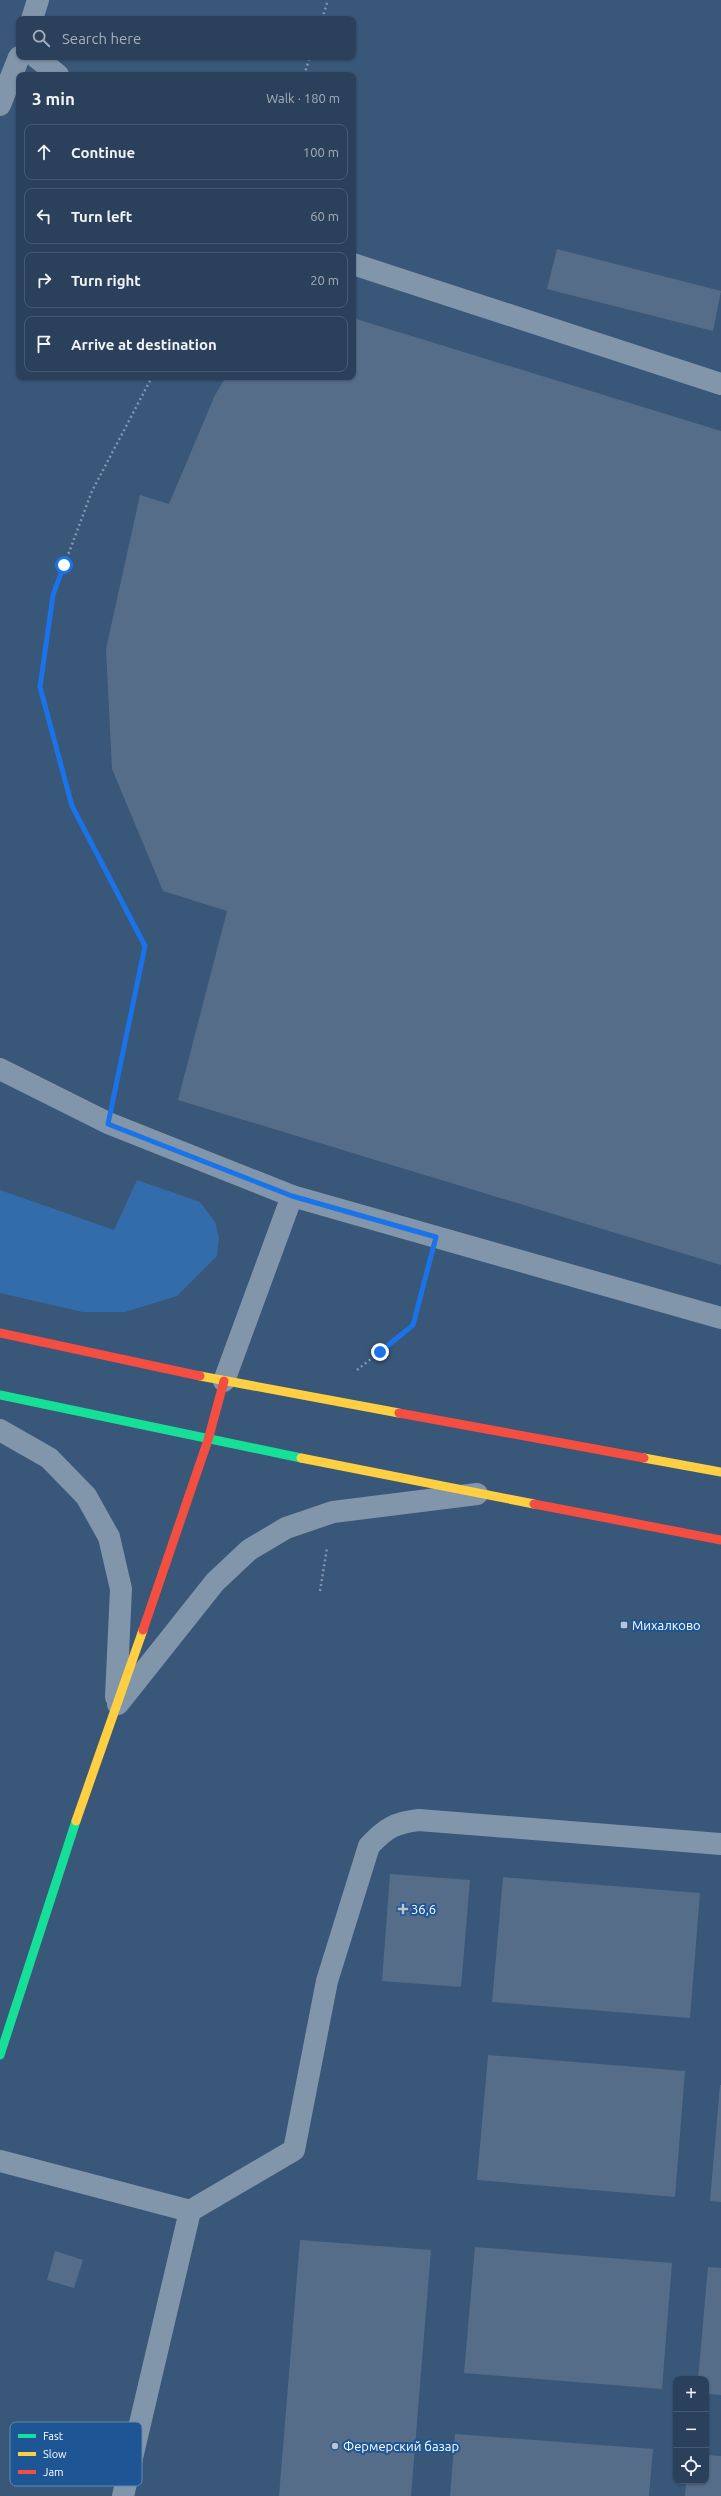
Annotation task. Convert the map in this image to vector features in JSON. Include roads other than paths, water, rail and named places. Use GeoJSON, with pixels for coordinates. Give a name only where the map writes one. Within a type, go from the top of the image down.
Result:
{"type":"FeatureCollection","features":[{"type":"Feature","properties":{"kind":"street"},"geometry":{"type":"LineString","coordinates":[[33,16],[38,0]]}},
{"type":"Feature","properties":{"kind":"street"},"geometry":{"type":"LineString","coordinates":[[0,105],[18,60]]}},
{"type":"Feature","properties":{"kind":"street"},"geometry":{"type":"LineString","coordinates":[[40,60],[54,72]]}},
{"type":"Feature","properties":{"kind":"street"},"geometry":{"type":"LineString","coordinates":[[356,265],[721,384]]}},
{"type":"Feature","properties":{"kind":"street"},"geometry":{"type":"LineString","coordinates":[[0,1069],[108,1124],[292,1196],[721,1318]]}},
{"type":"Feature","properties":{"kind":"street"},"geometry":{"type":"LineString","coordinates":[[0,2055],[44,1915],[208,1440],[224,1382],[292,1196]]}},
{"type":"Feature","properties":{"kind":"street"},"geometry":{"type":"LineString","coordinates":[[0,1333],[224,1382],[721,1472]]}},
{"type":"Feature","properties":{"kind":"street"},"geometry":{"type":"LineString","coordinates":[[0,1395],[208,1440],[721,1540]]}},
{"type":"Feature","properties":{"kind":"street"},"geometry":{"type":"LineString","coordinates":[[0,1430],[49,1458],[86,1496],[109,1537],[121,1589],[116,1706]]}},
{"type":"Feature","properties":{"kind":"street"},"geometry":{"type":"LineString","coordinates":[[116,1706],[215,1582],[249,1550],[286,1528],[333,1512],[482,1494]]}},
{"type":"Feature","properties":{"kind":"street"},"geometry":{"type":"LineString","coordinates":[[0,2161],[190,2211],[294,2150],[328,1981],[369,1846],[383,1831],[399,1823],[419,1820],[721,1844]]}},
{"type":"Feature","properties":{"kind":"street"},"geometry":{"type":"LineString","coordinates":[[140,2422],[190,2211]]}},
{"type":"Feature","properties":{"kind":"street"},"geometry":{"type":"LineString","coordinates":[[123,2496],[125,2486]]}},
{"type":"Feature","properties":{"kind":"place","name":"Михалково"},"geometry":{"type":"Point","coordinates":[624,1625]}},
{"type":"Feature","properties":{"kind":"place","name":"36,6"},"geometry":{"type":"Point","coordinates":[403,1909]}},
{"type":"Feature","properties":{"kind":"place","name":"Фермерский базар"},"geometry":{"type":"Point","coordinates":[335,2446]}}]}
